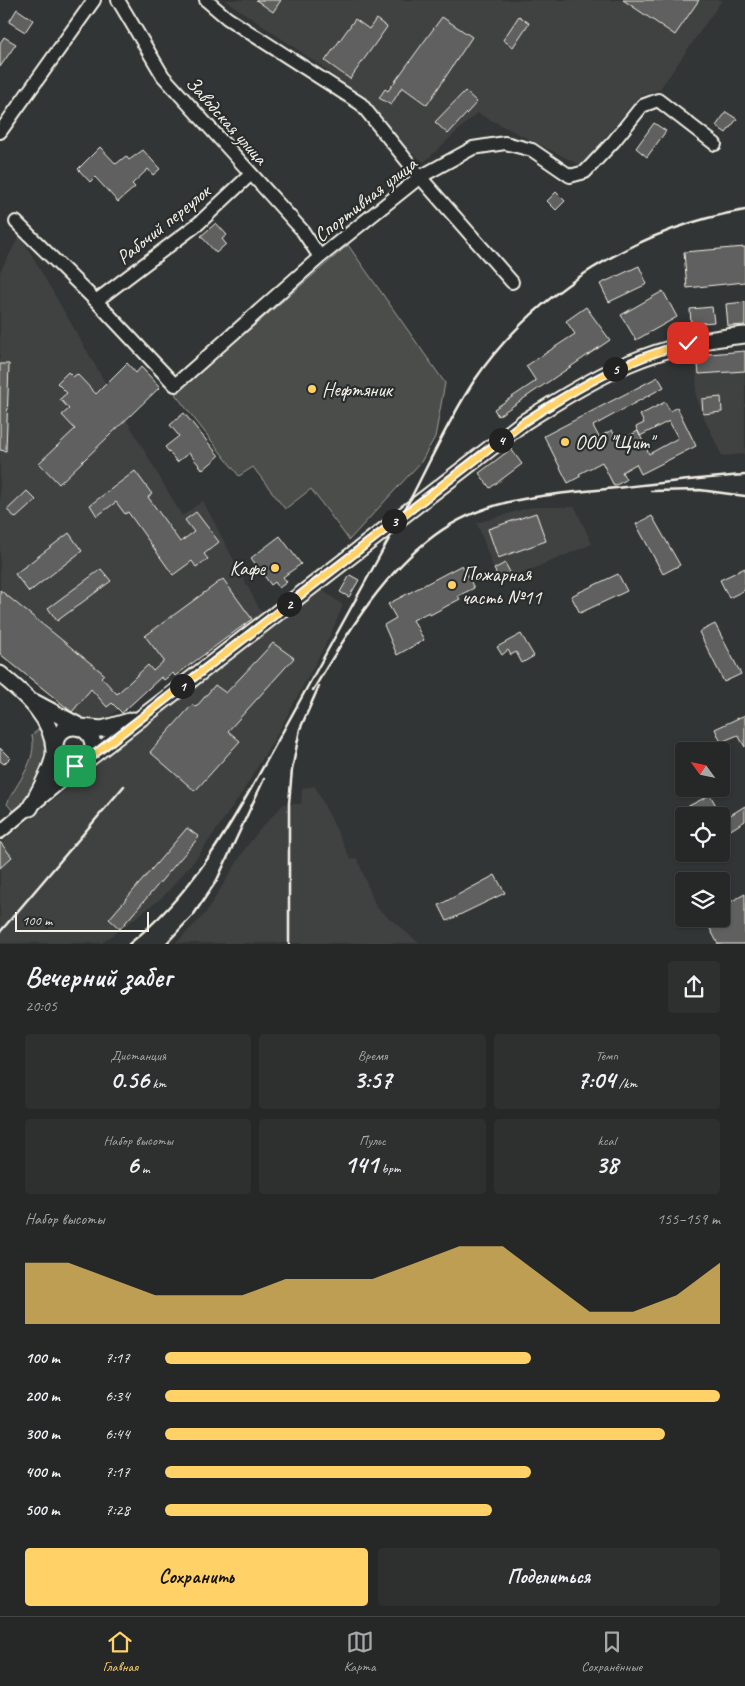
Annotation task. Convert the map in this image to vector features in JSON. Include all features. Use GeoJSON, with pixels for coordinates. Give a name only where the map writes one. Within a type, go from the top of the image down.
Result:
{"type":"FeatureCollection","features":[{"type":"Feature","properties":{"kind":"main road"},"geometry":{"type":"LineString","coordinates":[[28,698],[51,730],[55,752],[67,764],[75,766],[83,763],[524,422],[568,394],[629,362],[668,348],[714,338],[745,335]]}},
{"type":"Feature","properties":{"kind":"main road"},"geometry":{"type":"LineString","coordinates":[[0,674],[28,698],[81,727],[90,734],[94,742],[93,751],[83,763]]}},
{"type":"Feature","properties":{"kind":"main road"},"geometry":{"type":"LineString","coordinates":[[30,808],[55,752],[57,736],[62,730],[69,727],[102,729],[139,719]]}},
{"type":"Feature","properties":{"kind":"street"},"geometry":{"type":"LineString","coordinates":[[0,132],[94,0]]}},
{"type":"Feature","properties":{"kind":"street","name":"Заводская улица"},"geometry":{"type":"LineString","coordinates":[[118,0],[162,76],[302,230],[320,257]]}},
{"type":"Feature","properties":{"kind":"street"},"geometry":{"type":"LineString","coordinates":[[206,0],[227,18],[362,104],[420,177],[512,282]]}},
{"type":"Feature","properties":{"kind":"street","name":"Спортивная улица"},"geometry":{"type":"LineString","coordinates":[[96,301],[175,385],[320,257],[420,177],[473,148],[505,143],[532,150],[570,176],[585,172],[614,141],[642,106],[658,100],[715,144]]}},
{"type":"Feature","properties":{"kind":"street","name":"Рабочий переулок"},"geometry":{"type":"LineString","coordinates":[[96,301],[199,223],[251,174]]}},
{"type":"Feature","properties":{"kind":"street"},"geometry":{"type":"LineString","coordinates":[[16,222],[96,301]]}},
{"type":"Feature","properties":{"kind":"street"},"geometry":{"type":"LineString","coordinates":[[0,832],[83,763]]}},
{"type":"Feature","properties":{"kind":"shaded area"},"geometry":{"type":"Polygon","coordinates":[[[225,0],[722,0],[660,89],[638,97],[582,166],[477,113],[424,162],[408,150],[375,108],[320,65],[225,0]]]}},
{"type":"Feature","properties":{"kind":"shaded area"},"geometry":{"type":"Polygon","coordinates":[[[20,235],[182,516],[203,501],[262,614],[94,726],[0,654],[0,272],[20,235]]]}},
{"type":"Feature","properties":{"kind":"shaded area","name":"Нефтяник"},"geometry":{"type":"Polygon","coordinates":[[[348,245],[445,383],[435,437],[421,462],[349,540],[311,489],[285,509],[253,467],[239,476],[175,394],[348,245]]]}},
{"type":"Feature","properties":{"kind":"shaded area"},"geometry":{"type":"Polygon","coordinates":[[[745,352],[745,454],[722,456],[700,409],[696,395],[697,356],[745,352]]]}},
{"type":"Feature","properties":{"kind":"shaded area"},"geometry":{"type":"Polygon","coordinates":[[[531,507],[575,507],[592,544],[499,583],[477,523],[531,507]]]}},
{"type":"Feature","properties":{"kind":"shaded area"},"geometry":{"type":"Polygon","coordinates":[[[322,590],[343,605],[330,636],[280,729],[242,793],[198,856],[163,897],[102,943],[0,943],[0,844],[161,710],[322,590]]]}},
{"type":"Feature","properties":{"kind":"shaded area"},"geometry":{"type":"Polygon","coordinates":[[[39,729],[45,732],[50,749],[29,800],[15,811],[7,804],[26,771],[32,754],[32,735],[39,729]]]}},
{"type":"Feature","properties":{"kind":"shaded area"},"geometry":{"type":"Polygon","coordinates":[[[315,786],[351,860],[357,858],[376,907],[419,943],[176,943],[205,914],[247,846],[263,826],[284,804],[301,804],[302,788],[315,786]]]}},
{"type":"Feature","properties":{"kind":"building"},"geometry":{"type":"Polygon","coordinates":[[[256,0],[281,0],[273,12],[256,0]]]}},
{"type":"Feature","properties":{"kind":"building"},"geometry":{"type":"Polygon","coordinates":[[[623,0],[699,0],[675,35],[623,0]]]}},
{"type":"Feature","properties":{"kind":"building"},"geometry":{"type":"Polygon","coordinates":[[[17,9],[33,20],[25,32],[9,22],[17,9]]]}},
{"type":"Feature","properties":{"kind":"building"},"geometry":{"type":"Polygon","coordinates":[[[519,16],[529,23],[513,47],[503,40],[519,16]]]}},
{"type":"Feature","properties":{"kind":"building"},"geometry":{"type":"Polygon","coordinates":[[[442,17],[472,37],[427,105],[402,87],[391,105],[379,98],[385,89],[388,91],[442,17]]]}},
{"type":"Feature","properties":{"kind":"building"},"geometry":{"type":"Polygon","coordinates":[[[355,19],[369,29],[376,19],[387,27],[350,79],[325,61],[355,19]]]}},
{"type":"Feature","properties":{"kind":"building"},"geometry":{"type":"Polygon","coordinates":[[[4,37],[16,44],[0,67],[0,43],[4,37]]]}},
{"type":"Feature","properties":{"kind":"building"},"geometry":{"type":"Polygon","coordinates":[[[465,91],[477,102],[448,134],[435,122],[465,91]]]}},
{"type":"Feature","properties":{"kind":"building"},"geometry":{"type":"Polygon","coordinates":[[[726,112],[737,119],[726,133],[716,126],[726,112]]]}},
{"type":"Feature","properties":{"kind":"building"},"geometry":{"type":"Polygon","coordinates":[[[654,123],[666,131],[647,157],[636,148],[654,123]]]}},
{"type":"Feature","properties":{"kind":"building"},"geometry":{"type":"Polygon","coordinates":[[[100,147],[116,164],[126,156],[129,160],[143,150],[160,169],[153,175],[148,169],[132,184],[135,187],[118,202],[95,177],[90,182],[78,169],[100,147]]]}},
{"type":"Feature","properties":{"kind":"building"},"geometry":{"type":"Polygon","coordinates":[[[556,192],[565,201],[556,210],[547,201],[556,192]]]}},
{"type":"Feature","properties":{"kind":"building"},"geometry":{"type":"Polygon","coordinates":[[[216,223],[227,235],[222,239],[226,244],[216,253],[201,236],[216,223]]]}},
{"type":"Feature","properties":{"kind":"building"},"geometry":{"type":"Polygon","coordinates":[[[745,247],[745,282],[687,288],[684,252],[745,247]]]}},
{"type":"Feature","properties":{"kind":"building"},"geometry":{"type":"Polygon","coordinates":[[[639,266],[647,284],[609,302],[600,284],[639,266]]]}},
{"type":"Feature","properties":{"kind":"building"},"geometry":{"type":"Polygon","coordinates":[[[663,291],[677,317],[636,340],[621,315],[663,291]]]}},
{"type":"Feature","properties":{"kind":"building"},"geometry":{"type":"Polygon","coordinates":[[[745,302],[745,325],[728,326],[726,304],[745,302]]]}},
{"type":"Feature","properties":{"kind":"building"},"geometry":{"type":"Polygon","coordinates":[[[586,307],[610,340],[498,416],[494,409],[536,381],[526,366],[575,334],[566,321],[586,307]]]}},
{"type":"Feature","properties":{"kind":"building"},"geometry":{"type":"Polygon","coordinates":[[[712,307],[714,322],[691,324],[690,309],[712,307]]]}},
{"type":"Feature","properties":{"kind":"building"},"geometry":{"type":"Polygon","coordinates":[[[745,351],[745,371],[699,374],[697,355],[745,351]]]}},
{"type":"Feature","properties":{"kind":"building"},"geometry":{"type":"Polygon","coordinates":[[[127,363],[136,373],[141,367],[160,387],[59,484],[39,463],[75,429],[62,415],[69,409],[60,399],[67,393],[57,383],[68,372],[73,377],[77,374],[96,394],[127,363]]]}},
{"type":"Feature","properties":{"kind":"building"},"geometry":{"type":"Polygon","coordinates":[[[0,364],[9,364],[6,451],[0,450],[0,364]]]}},
{"type":"Feature","properties":{"kind":"building"},"geometry":{"type":"Polygon","coordinates":[[[658,377],[664,387],[593,426],[599,437],[612,430],[618,442],[638,431],[636,427],[644,423],[640,415],[665,402],[670,411],[677,407],[696,446],[641,474],[636,464],[622,472],[626,480],[614,486],[602,462],[579,474],[581,476],[568,483],[544,436],[658,377]],[[669,421],[640,436],[649,454],[678,438],[669,421]]]}},
{"type":"Feature","properties":{"kind":"building"},"geometry":{"type":"Polygon","coordinates":[[[721,397],[722,412],[703,414],[702,399],[721,397]]]}},
{"type":"Feature","properties":{"kind":"building"},"geometry":{"type":"Polygon","coordinates":[[[184,413],[219,456],[203,470],[189,453],[177,462],[165,447],[179,436],[170,425],[184,413]]]}},
{"type":"Feature","properties":{"kind":"building"},"geometry":{"type":"Polygon","coordinates":[[[511,449],[522,464],[490,488],[479,473],[511,449]]]}},
{"type":"Feature","properties":{"kind":"building"},"geometry":{"type":"Polygon","coordinates":[[[135,471],[152,494],[148,497],[180,542],[194,532],[185,520],[196,512],[219,542],[204,554],[208,559],[196,567],[192,561],[173,575],[128,512],[125,514],[116,502],[97,516],[90,505],[135,471]]]}},
{"type":"Feature","properties":{"kind":"building"},"geometry":{"type":"Polygon","coordinates":[[[27,491],[36,500],[16,518],[7,510],[27,491]]]}},
{"type":"Feature","properties":{"kind":"building"},"geometry":{"type":"Polygon","coordinates":[[[536,513],[546,541],[498,558],[488,529],[536,513]]]}},
{"type":"Feature","properties":{"kind":"building"},"geometry":{"type":"Polygon","coordinates":[[[652,516],[680,565],[663,574],[636,524],[652,516]]]}},
{"type":"Feature","properties":{"kind":"building"},"geometry":{"type":"Polygon","coordinates":[[[69,533],[82,551],[29,592],[15,574],[69,533]]]}},
{"type":"Feature","properties":{"kind":"building"},"geometry":{"type":"Polygon","coordinates":[[[280,536],[301,564],[283,577],[287,582],[279,588],[275,582],[271,585],[251,558],[280,536]]]}},
{"type":"Feature","properties":{"kind":"building"},"geometry":{"type":"Polygon","coordinates":[[[505,563],[511,574],[500,580],[494,569],[505,563]]]}},
{"type":"Feature","properties":{"kind":"building"},"geometry":{"type":"Polygon","coordinates":[[[462,565],[474,588],[458,596],[460,599],[430,615],[429,612],[413,620],[424,640],[397,655],[384,625],[396,618],[388,604],[462,565]]]}},
{"type":"Feature","properties":{"kind":"building"},"geometry":{"type":"Polygon","coordinates":[[[745,568],[745,590],[729,598],[720,580],[745,568]]]}},
{"type":"Feature","properties":{"kind":"building"},"geometry":{"type":"Polygon","coordinates":[[[101,569],[111,581],[57,621],[48,608],[101,569]]]}},
{"type":"Feature","properties":{"kind":"building"},"geometry":{"type":"Polygon","coordinates":[[[618,574],[627,591],[580,613],[571,596],[618,574]]]}},
{"type":"Feature","properties":{"kind":"building"},"geometry":{"type":"Polygon","coordinates":[[[350,575],[359,580],[349,597],[340,592],[350,575]]]}},
{"type":"Feature","properties":{"kind":"building"},"geometry":{"type":"Polygon","coordinates":[[[223,579],[252,619],[175,676],[173,673],[164,680],[161,677],[122,713],[112,703],[107,707],[91,689],[72,712],[0,654],[0,590],[104,674],[101,677],[117,694],[148,665],[153,671],[164,661],[145,636],[223,579]]]}},
{"type":"Feature","properties":{"kind":"building"},"geometry":{"type":"Polygon","coordinates":[[[715,624],[741,674],[724,682],[699,632],[715,624]]]}},
{"type":"Feature","properties":{"kind":"building"},"geometry":{"type":"Polygon","coordinates":[[[521,634],[534,656],[522,663],[516,652],[511,655],[508,650],[502,655],[497,647],[521,634]]]}},
{"type":"Feature","properties":{"kind":"building"},"geometry":{"type":"Polygon","coordinates":[[[273,643],[294,658],[228,731],[240,741],[195,791],[150,752],[192,705],[196,707],[215,685],[226,693],[273,643]]]}},
{"type":"Feature","properties":{"kind":"building"},"geometry":{"type":"Polygon","coordinates":[[[745,715],[745,747],[738,735],[721,742],[715,729],[745,715]]]}},
{"type":"Feature","properties":{"kind":"building"},"geometry":{"type":"Polygon","coordinates":[[[0,748],[10,758],[4,764],[0,761],[0,748]]]}},
{"type":"Feature","properties":{"kind":"building"},"geometry":{"type":"Polygon","coordinates":[[[704,798],[712,798],[717,807],[687,807],[704,798]]]}},
{"type":"Feature","properties":{"kind":"building"},"geometry":{"type":"Polygon","coordinates":[[[745,806],[745,821],[730,830],[730,815],[745,806]]]}},
{"type":"Feature","properties":{"kind":"building"},"geometry":{"type":"Polygon","coordinates":[[[187,828],[199,837],[120,929],[109,919],[187,828]]]}},
{"type":"Feature","properties":{"kind":"building"},"geometry":{"type":"Polygon","coordinates":[[[0,842],[12,857],[0,868],[0,842]]]}},
{"type":"Feature","properties":{"kind":"building"},"geometry":{"type":"Polygon","coordinates":[[[495,875],[505,893],[447,921],[439,905],[495,875]]]}},
{"type":"Feature","properties":{"kind":"building"},"geometry":{"type":"Polygon","coordinates":[[[745,894],[745,944],[718,944],[709,927],[730,927],[730,902],[745,894]]]}},
{"type":"Feature","properties":{"kind":"railway"},"geometry":{"type":"LineString","coordinates":[[129,944],[152,924],[192,880],[226,831],[385,547],[454,414],[474,381],[499,349],[527,319],[558,292],[592,268],[628,248],[666,232],[705,219],[745,210]]}},
{"type":"Feature","properties":{"kind":"railway"},"geometry":{"type":"LineString","coordinates":[[313,690],[339,648],[382,586],[416,551],[435,535],[456,522],[499,504],[545,495],[745,475]]}},
{"type":"Feature","properties":{"kind":"railway"},"geometry":{"type":"LineString","coordinates":[[651,491],[700,490],[745,496]]}},
{"type":"Feature","properties":{"kind":"railway"},"geometry":{"type":"LineString","coordinates":[[289,944],[289,803],[292,770],[300,729],[319,686]]}},
{"type":"Feature","properties":{"kind":"railway"},"geometry":{"type":"LineString","coordinates":[[166,944],[194,914],[217,880],[264,779]]}},
{"type":"Feature","properties":{"kind":"railway"},"geometry":{"type":"LineString","coordinates":[[0,932],[124,786]]}},
{"type":"Feature","properties":{"kind":"place","name":"Нефтяник"},"geometry":{"type":"Point","coordinates":[312,389]}},
{"type":"Feature","properties":{"kind":"place","name":"ООО \"Щит\""},"geometry":{"type":"Point","coordinates":[565,442]}},
{"type":"Feature","properties":{"kind":"place","name":"Кафе"},"geometry":{"type":"Point","coordinates":[275,568]}},
{"type":"Feature","properties":{"kind":"place","name":"Пожарная часть №11"},"geometry":{"type":"Point","coordinates":[452,585]}},
{"type":"Feature","properties":{"kind":"route"},"geometry":{"type":"LineString","coordinates":[[75,766],[83,763],[324,578],[402,514],[524,422],[607,372],[636,359],[688,343]]}}]}
